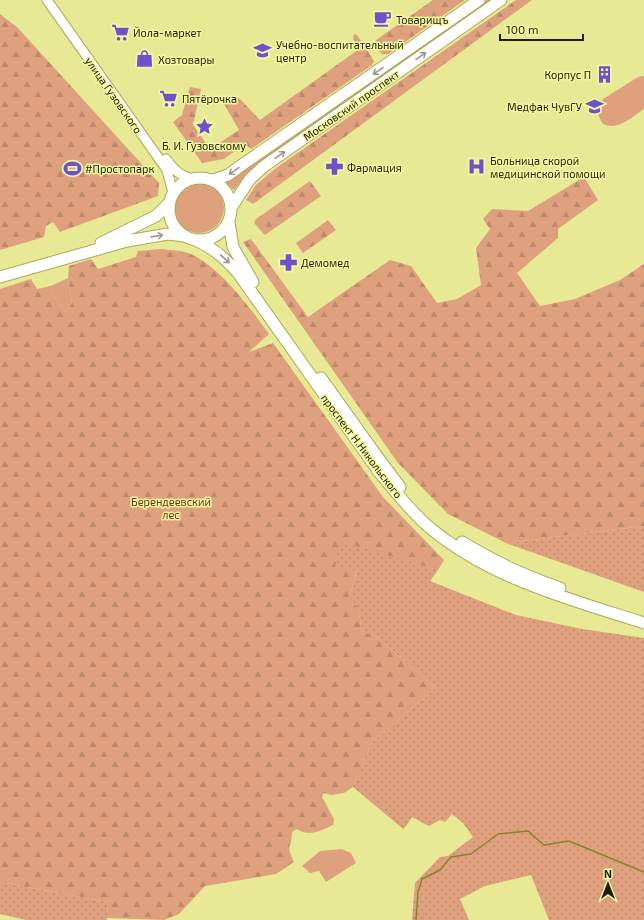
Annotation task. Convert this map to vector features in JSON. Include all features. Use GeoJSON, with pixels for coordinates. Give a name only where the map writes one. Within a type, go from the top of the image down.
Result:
{"type":"FeatureCollection","features":[{"type":"Feature","properties":{"kind":"main road","name":"улица Гузовского"},"geometry":{"type":"LineString","coordinates":[[47,0],[167,170],[171,198]]}},
{"type":"Feature","properties":{"kind":"main road","name":"улица Гузовского"},"geometry":{"type":"LineString","coordinates":[[53,0],[172,167],[182,175],[195,179]]}},
{"type":"Feature","properties":{"kind":"main road","name":"Московский проспект"},"geometry":{"type":"LineString","coordinates":[[213,180],[222,178],[240,167],[479,0]]}},
{"type":"Feature","properties":{"kind":"main road","name":"Московский проспект"},"geometry":{"type":"LineString","coordinates":[[231,208],[250,179],[263,167],[501,0]]}},
{"type":"Feature","properties":{"kind":"main road"},"geometry":{"type":"LineString","coordinates":[[0,277],[76,254],[148,237],[168,234],[190,238],[213,237],[222,231],[229,222],[231,208],[227,193],[213,180],[195,179],[184,182],[156,216],[76,254]]}},
{"type":"Feature","properties":{"kind":"main road"},"geometry":{"type":"LineString","coordinates":[[171,198],[170,216],[173,226],[190,238]]}},
{"type":"Feature","properties":{"kind":"main road","name":"проспект Н.Никольского"},"geometry":{"type":"LineString","coordinates":[[229,222],[233,247],[254,283],[376,455],[405,493],[430,518],[458,540],[488,558],[525,576],[644,616]]}},
{"type":"Feature","properties":{"kind":"main road","name":"проспект Н.Никольского"},"geometry":{"type":"LineString","coordinates":[[190,238],[216,252],[238,273],[379,472],[400,498],[429,527],[471,557],[516,580],[644,623]]}},
{"type":"Feature","properties":{"kind":"green space"},"geometry":{"type":"Polygon","coordinates":[[[433,0],[465,0],[388,54],[382,54],[378,50],[376,40],[433,0]]]}},
{"type":"Feature","properties":{"kind":"green space"},"geometry":{"type":"Polygon","coordinates":[[[486,0],[491,0],[263,160],[249,172],[234,190],[226,183],[486,0]]]}},
{"type":"Feature","properties":{"kind":"green space"},"geometry":{"type":"Polygon","coordinates":[[[516,0],[532,0],[253,204],[246,200],[256,185],[276,168],[516,0]]]}},
{"type":"Feature","properties":{"kind":"green space"},"geometry":{"type":"Polygon","coordinates":[[[0,14],[18,28],[159,183],[158,196],[60,232],[53,222],[46,226],[44,237],[0,250],[0,14]]]}},
{"type":"Feature","properties":{"kind":"green space"},"geometry":{"type":"Polygon","coordinates":[[[354,34],[357,35],[374,61],[372,65],[251,149],[245,144],[224,159],[202,163],[173,122],[182,115],[190,87],[201,89],[193,125],[210,149],[239,130],[223,102],[239,98],[260,120],[359,49],[353,39],[354,34]]]}},
{"type":"Feature","properties":{"kind":"green space"},"geometry":{"type":"Polygon","coordinates":[[[644,76],[644,109],[625,122],[614,126],[603,124],[598,113],[600,101],[638,77],[644,76]]]}},
{"type":"Feature","properties":{"kind":"green space"},"geometry":{"type":"Polygon","coordinates":[[[584,177],[598,200],[558,229],[558,238],[517,273],[540,306],[575,299],[620,280],[644,264],[644,526],[506,543],[448,514],[398,463],[243,242],[251,239],[308,317],[390,260],[411,266],[437,303],[457,299],[481,285],[476,248],[490,229],[483,219],[492,209],[528,211],[584,177]]]}},
{"type":"Feature","properties":{"kind":"green space"},"geometry":{"type":"Polygon","coordinates":[[[310,181],[321,196],[265,235],[254,223],[256,219],[310,181]]]}},
{"type":"Feature","properties":{"kind":"green space"},"geometry":{"type":"Polygon","coordinates":[[[194,183],[204,183],[217,190],[224,203],[224,213],[217,226],[204,233],[194,233],[185,229],[178,222],[174,213],[174,203],[178,194],[185,187],[194,183]]]}},
{"type":"Feature","properties":{"kind":"green space"},"geometry":{"type":"Polygon","coordinates":[[[328,220],[336,230],[303,253],[296,243],[328,220]]]}},
{"type":"Feature","properties":{"kind":"green space","name":"Берендеевский лес"},"geometry":{"type":"Polygon","coordinates":[[[161,249],[188,253],[211,267],[233,288],[269,334],[249,352],[273,343],[383,497],[444,560],[438,570],[339,542],[357,569],[349,599],[358,607],[362,631],[377,637],[436,688],[372,742],[353,787],[344,793],[332,795],[323,793],[322,797],[334,819],[333,825],[310,833],[297,829],[292,832],[289,849],[294,862],[276,874],[205,886],[179,914],[164,920],[107,918],[108,902],[0,882],[0,289],[31,279],[37,289],[51,286],[52,294],[65,312],[72,303],[68,278],[69,266],[91,259],[98,269],[136,257],[138,251],[161,249]]]}},
{"type":"Feature","properties":{"kind":"green space"},"geometry":{"type":"Polygon","coordinates":[[[68,278],[72,303],[65,312],[52,294],[51,286],[68,278]]]}},
{"type":"Feature","properties":{"kind":"green space"},"geometry":{"type":"Polygon","coordinates":[[[644,526],[644,592],[506,543],[644,526]]]}},
{"type":"Feature","properties":{"kind":"green space"},"geometry":{"type":"Polygon","coordinates":[[[339,541],[438,570],[430,581],[516,615],[582,629],[644,638],[644,920],[549,920],[531,875],[485,886],[460,899],[469,920],[412,920],[415,883],[440,857],[448,856],[473,837],[463,823],[452,814],[445,822],[440,820],[429,826],[412,817],[404,829],[353,787],[372,742],[436,688],[377,637],[362,631],[358,607],[349,599],[357,570],[335,567],[339,541]]]}},
{"type":"Feature","properties":{"kind":"green space"},"geometry":{"type":"Polygon","coordinates":[[[341,849],[351,853],[356,863],[326,882],[319,871],[310,873],[302,866],[320,851],[341,849]]]}},
{"type":"Feature","properties":{"kind":"green space"},"geometry":{"type":"Polygon","coordinates":[[[0,882],[108,902],[107,920],[26,920],[0,914],[0,882]]]}},
{"type":"Feature","properties":{"kind":"waterway"},"geometry":{"type":"LineString","coordinates":[[416,920],[418,892],[422,879],[440,870],[451,857],[471,854],[498,834],[528,831],[544,845],[569,841],[644,872]]}},
{"type":"Feature","properties":{"kind":"place","name":"Товарищъ"},"geometry":{"type":"Point","coordinates":[383,19]}},
{"type":"Feature","properties":{"kind":"place","name":"Йола-маркет"},"geometry":{"type":"Point","coordinates":[120,32]}},
{"type":"Feature","properties":{"kind":"place","name":"Учебно-воспитательный центр"},"geometry":{"type":"Point","coordinates":[263,50]}},
{"type":"Feature","properties":{"kind":"place","name":"Хозтовары"},"geometry":{"type":"Point","coordinates":[145,59]}},
{"type":"Feature","properties":{"kind":"place","name":"Корпус П"},"geometry":{"type":"Point","coordinates":[604,74]}},
{"type":"Feature","properties":{"kind":"place","name":"Пятёрочка"},"geometry":{"type":"Point","coordinates":[169,98]}},
{"type":"Feature","properties":{"kind":"place","name":"Медфак ЧувГУ"},"geometry":{"type":"Point","coordinates":[595,106]}},
{"type":"Feature","properties":{"kind":"place","name":"Б. И. Гузовскому"},"geometry":{"type":"Point","coordinates":[204,127]}},
{"type":"Feature","properties":{"kind":"place","name":"Больница скорой медицинской помощи"},"geometry":{"type":"Point","coordinates":[477,166]}},
{"type":"Feature","properties":{"kind":"place","name":"Фармация"},"geometry":{"type":"Point","coordinates":[334,167]}},
{"type":"Feature","properties":{"kind":"place","name":"#Простопарк"},"geometry":{"type":"Point","coordinates":[72,168]}},
{"type":"Feature","properties":{"kind":"place","name":"Демомед"},"geometry":{"type":"Point","coordinates":[288,262]}}]}
